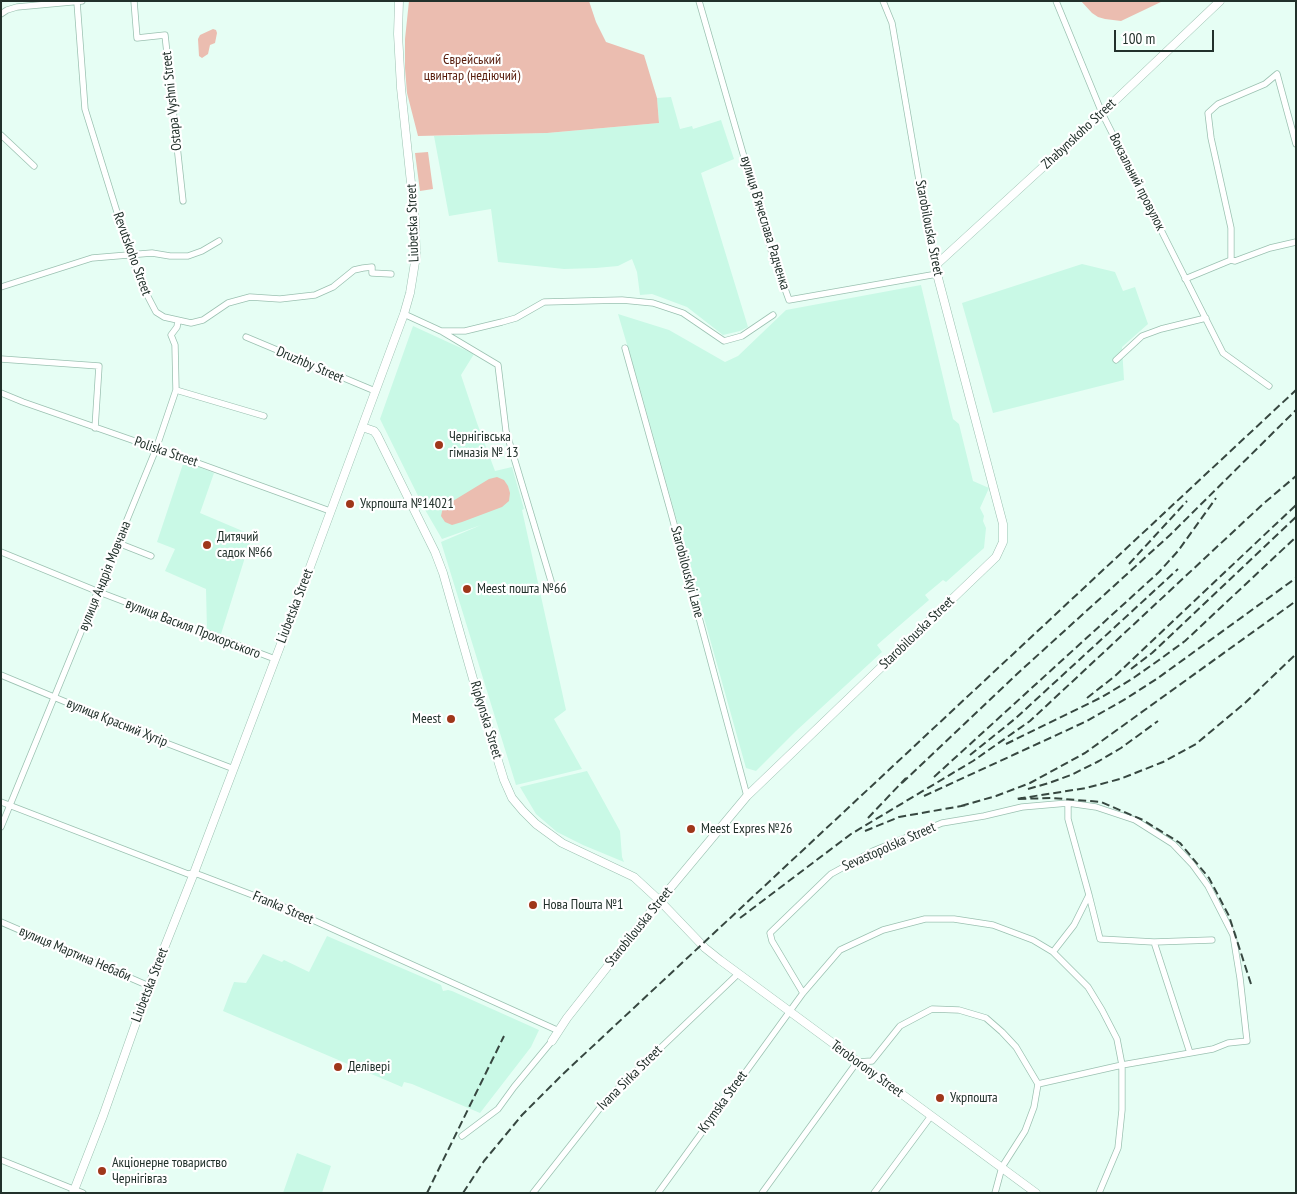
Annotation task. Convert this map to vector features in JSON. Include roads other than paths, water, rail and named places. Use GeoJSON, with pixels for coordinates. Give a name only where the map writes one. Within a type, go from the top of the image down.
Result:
{"type":"FeatureCollection","features":[{"type":"Feature","properties":{"kind":"main road","name":"Liubetska Street"},"geometry":{"type":"LineString","coordinates":[[74,1191],[149,986],[234,769],[404,314],[415,270],[416,256],[414,194],[401,88],[398,34],[399,1]]}},
{"type":"Feature","properties":{"kind":"main road","name":"Zhabynskoho Street"},"geometry":{"type":"LineString","coordinates":[[937,264],[1220,1]]}},
{"type":"Feature","properties":{"kind":"main road","name":"Starobilouska Street"},"geometry":{"type":"LineString","coordinates":[[552,1041],[566,1018],[660,900],[747,796],[996,557],[1003,542],[1003,524],[999,503],[937,274],[937,264]]}},
{"type":"Feature","properties":{"kind":"main road","name":"Ripkynska Street"},"geometry":{"type":"LineString","coordinates":[[362,426],[374,431],[377,435],[435,552],[443,573],[486,725],[512,798],[536,824],[555,838],[577,852],[634,877],[660,900],[701,943]]}},
{"type":"Feature","properties":{"kind":"main road","name":"Teroborony Street"},"geometry":{"type":"LineString","coordinates":[[701,943],[738,974],[1036,1193]]}},
{"type":"Feature","properties":{"kind":"street"},"geometry":{"type":"LineString","coordinates":[[1,14],[17,7],[82,1]]}},
{"type":"Feature","properties":{"kind":"street","name":"Ostapa Vyshni Street"},"geometry":{"type":"LineString","coordinates":[[134,1],[137,38],[165,35],[183,201]]}},
{"type":"Feature","properties":{"kind":"street","name":"вулиця Вʼячеслава Радченка"},"geometry":{"type":"LineString","coordinates":[[699,1],[770,247],[789,300],[937,274]]}},
{"type":"Feature","properties":{"kind":"street","name":"Starobilouska Street"},"geometry":{"type":"LineString","coordinates":[[883,1],[892,23],[927,227],[937,264]]}},
{"type":"Feature","properties":{"kind":"street","name":"Вокзальний провулок"},"geometry":{"type":"LineString","coordinates":[[1056,1],[1102,112],[1223,353],[1269,386]]}},
{"type":"Feature","properties":{"kind":"street","name":"Revutskoho Street"},"geometry":{"type":"LineString","coordinates":[[77,2],[85,109],[130,254],[156,312],[177,324],[191,323],[203,320],[228,303],[250,297],[289,298],[315,295],[333,287],[354,270],[372,270],[390,274]]}},
{"type":"Feature","properties":{"kind":"street"},"geometry":{"type":"LineString","coordinates":[[1233,261],[1231,228],[1211,138],[1208,113],[1218,104],[1265,84],[1277,74],[1296,144]]}},
{"type":"Feature","properties":{"kind":"street"},"geometry":{"type":"LineString","coordinates":[[1,134],[34,166]]}},
{"type":"Feature","properties":{"kind":"street"},"geometry":{"type":"LineString","coordinates":[[1,287],[92,258],[152,253],[188,256],[202,251],[219,241]]}},
{"type":"Feature","properties":{"kind":"street"},"geometry":{"type":"LineString","coordinates":[[1186,279],[1270,248],[1296,242]]}},
{"type":"Feature","properties":{"kind":"street"},"geometry":{"type":"LineString","coordinates":[[440,331],[465,331],[509,320],[544,302],[622,300],[653,303],[684,313],[724,340],[742,336],[773,315]]}},
{"type":"Feature","properties":{"kind":"street"},"geometry":{"type":"LineString","coordinates":[[404,314],[440,331],[498,365],[506,431],[550,581]]}},
{"type":"Feature","properties":{"kind":"street"},"geometry":{"type":"LineString","coordinates":[[1116,360],[1142,336],[1161,329],[1206,318]]}},
{"type":"Feature","properties":{"kind":"street","name":"вулиця Андрія Мовчана"},"geometry":{"type":"LineString","coordinates":[[1,827],[156,449],[176,390],[175,345],[171,335],[177,324]]}},
{"type":"Feature","properties":{"kind":"street","name":"Druzhby Street"},"geometry":{"type":"LineString","coordinates":[[246,338],[375,391]]}},
{"type":"Feature","properties":{"kind":"street","name":"Starobilouskyi Lane"},"geometry":{"type":"LineString","coordinates":[[625,348],[747,796]]}},
{"type":"Feature","properties":{"kind":"street"},"geometry":{"type":"LineString","coordinates":[[1,359],[99,366],[95,428]]}},
{"type":"Feature","properties":{"kind":"street"},"geometry":{"type":"LineString","coordinates":[[176,390],[264,416]]}},
{"type":"Feature","properties":{"kind":"street","name":"Poliska Street"},"geometry":{"type":"LineString","coordinates":[[1,393],[330,511]]}},
{"type":"Feature","properties":{"kind":"street"},"geometry":{"type":"LineString","coordinates":[[118,543],[151,556]]}},
{"type":"Feature","properties":{"kind":"street","name":"вулиця Василя Прохорського"},"geometry":{"type":"LineString","coordinates":[[1,552],[98,592],[275,659]]}},
{"type":"Feature","properties":{"kind":"street","name":"вулиця Красний Хутір"},"geometry":{"type":"LineString","coordinates":[[1,675],[234,769]]}},
{"type":"Feature","properties":{"kind":"street","name":"Franka Street"},"geometry":{"type":"LineString","coordinates":[[1,802],[188,874],[194,873],[284,907],[558,1032]]}},
{"type":"Feature","properties":{"kind":"street"},"geometry":{"type":"LineString","coordinates":[[1068,803],[1068,819],[1100,939],[1154,942],[1212,940]]}},
{"type":"Feature","properties":{"kind":"street","name":"Sevastopolska Street"},"geometry":{"type":"LineString","coordinates":[[803,993],[772,941],[770,933],[831,874],[873,851],[942,823],[1022,807],[1068,803],[1096,806],[1135,820],[1173,844],[1192,864],[1208,886],[1233,936],[1247,1041],[1228,1043],[1213,1049],[1122,1065],[1038,1084]]}},
{"type":"Feature","properties":{"kind":"street"},"geometry":{"type":"LineString","coordinates":[[1053,952],[1074,925],[1089,895]]}},
{"type":"Feature","properties":{"kind":"street","name":"Krymska Street"},"geometry":{"type":"LineString","coordinates":[[658,1193],[803,993],[840,950],[883,930],[925,919],[954,919],[993,925],[1033,940],[1053,952],[1088,987],[1102,1010],[1116,1039],[1122,1065],[1122,1110],[1118,1148],[1099,1193]]}},
{"type":"Feature","properties":{"kind":"street","name":"вулиця Мартина Небаби"},"geometry":{"type":"LineString","coordinates":[[1,922],[149,986]]}},
{"type":"Feature","properties":{"kind":"street"},"geometry":{"type":"LineString","coordinates":[[1154,942],[1190,1053]]}},
{"type":"Feature","properties":{"kind":"street","name":"Ivana Sirka Street"},"geometry":{"type":"LineString","coordinates":[[533,1193],[607,1099],[738,974]]}},
{"type":"Feature","properties":{"kind":"street"},"geometry":{"type":"LineString","coordinates":[[762,1193],[857,1062],[872,1061],[900,1026],[932,1009],[958,1010],[986,1018],[1016,1047],[1038,1084],[1034,1107],[1025,1131],[1002,1167],[995,1193]]}},
{"type":"Feature","properties":{"kind":"street","name":"Starobilouska Street"},"geometry":{"type":"LineString","coordinates":[[462,1136],[498,1108],[552,1041]]}},
{"type":"Feature","properties":{"kind":"street"},"geometry":{"type":"LineString","coordinates":[[874,1193],[931,1116]]}},
{"type":"Feature","properties":{"kind":"street"},"geometry":{"type":"LineString","coordinates":[[1,1160],[74,1191],[84,1193]]}},
{"type":"Feature","properties":{"kind":"railway"},"geometry":{"type":"LineString","coordinates":[[463,1193],[484,1161],[522,1115],[563,1074],[1296,390]]}},
{"type":"Feature","properties":{"kind":"railway"},"geometry":{"type":"LineString","coordinates":[[902,783],[1017,674],[1170,535],[1296,410]]}},
{"type":"Feature","properties":{"kind":"railway"},"geometry":{"type":"LineString","coordinates":[[740,918],[851,834],[973,761],[1030,721],[1263,504],[1296,476]]}},
{"type":"Feature","properties":{"kind":"railway"},"geometry":{"type":"LineString","coordinates":[[934,777],[1159,572],[1178,551],[1216,498]]}},
{"type":"Feature","properties":{"kind":"railway"},"geometry":{"type":"LineString","coordinates":[[1129,564],[1187,501]]}},
{"type":"Feature","properties":{"kind":"railway"},"geometry":{"type":"LineString","coordinates":[[1087,698],[1115,676],[1296,505]]}},
{"type":"Feature","properties":{"kind":"railway"},"geometry":{"type":"LineString","coordinates":[[1131,669],[1152,653],[1296,517]]}},
{"type":"Feature","properties":{"kind":"railway"},"geometry":{"type":"LineString","coordinates":[[1006,744],[1102,697],[1159,660],[1185,641],[1296,537]]}},
{"type":"Feature","properties":{"kind":"railway"},"geometry":{"type":"LineString","coordinates":[[970,755],[1016,718],[1178,569]]}},
{"type":"Feature","properties":{"kind":"railway"},"geometry":{"type":"LineString","coordinates":[[924,796],[1087,721],[1127,698],[1158,678],[1296,578]]}},
{"type":"Feature","properties":{"kind":"railway"},"geometry":{"type":"LineString","coordinates":[[961,806],[996,796],[1030,783],[1085,753],[1296,601]]}},
{"type":"Feature","properties":{"kind":"railway"},"geometry":{"type":"LineString","coordinates":[[1251,984],[1229,916],[1209,878],[1180,843],[1143,820],[1101,802],[1052,798],[1016,799],[1086,788],[1120,779],[1163,762],[1196,744],[1246,702],[1296,654]]}},
{"type":"Feature","properties":{"kind":"railway"},"geometry":{"type":"LineString","coordinates":[[1028,789],[1071,775],[1099,761],[1121,748],[1158,721]]}},
{"type":"Feature","properties":{"kind":"railway"},"geometry":{"type":"LineString","coordinates":[[868,818],[906,778]]}},
{"type":"Feature","properties":{"kind":"railway"},"geometry":{"type":"LineString","coordinates":[[865,831],[899,817],[967,805]]}},
{"type":"Feature","properties":{"kind":"railway"},"geometry":{"type":"LineString","coordinates":[[427,1193],[504,1036]]}},
{"type":"Feature","properties":{"kind":"place","name":"Чернігівська гімназія № 13"},"geometry":{"type":"Point","coordinates":[439,445]}},
{"type":"Feature","properties":{"kind":"place","name":"Укрпошта №14021"},"geometry":{"type":"Point","coordinates":[350,504]}},
{"type":"Feature","properties":{"kind":"place","name":"Дитячий садок №66"},"geometry":{"type":"Point","coordinates":[207,545]}},
{"type":"Feature","properties":{"kind":"place","name":"Meest пошта №66"},"geometry":{"type":"Point","coordinates":[467,589]}},
{"type":"Feature","properties":{"kind":"place","name":"Meest"},"geometry":{"type":"Point","coordinates":[451,719]}},
{"type":"Feature","properties":{"kind":"place","name":"Meest Expres №26"},"geometry":{"type":"Point","coordinates":[691,829]}},
{"type":"Feature","properties":{"kind":"place","name":"Нова Пошта №1"},"geometry":{"type":"Point","coordinates":[533,905]}},
{"type":"Feature","properties":{"kind":"place","name":"Делівері"},"geometry":{"type":"Point","coordinates":[338,1067]}},
{"type":"Feature","properties":{"kind":"place","name":"Укрпошта"},"geometry":{"type":"Point","coordinates":[940,1098]}},
{"type":"Feature","properties":{"kind":"place","name":"Акціонерне товариство Чернігівгаз"},"geometry":{"type":"Point","coordinates":[102,1171]}},
{"type":"Feature","properties":{"kind":"park label","name":"Єврейський цвинтар (недіючий)"},"geometry":{"type":"Point","coordinates":[472,68]}}]}
